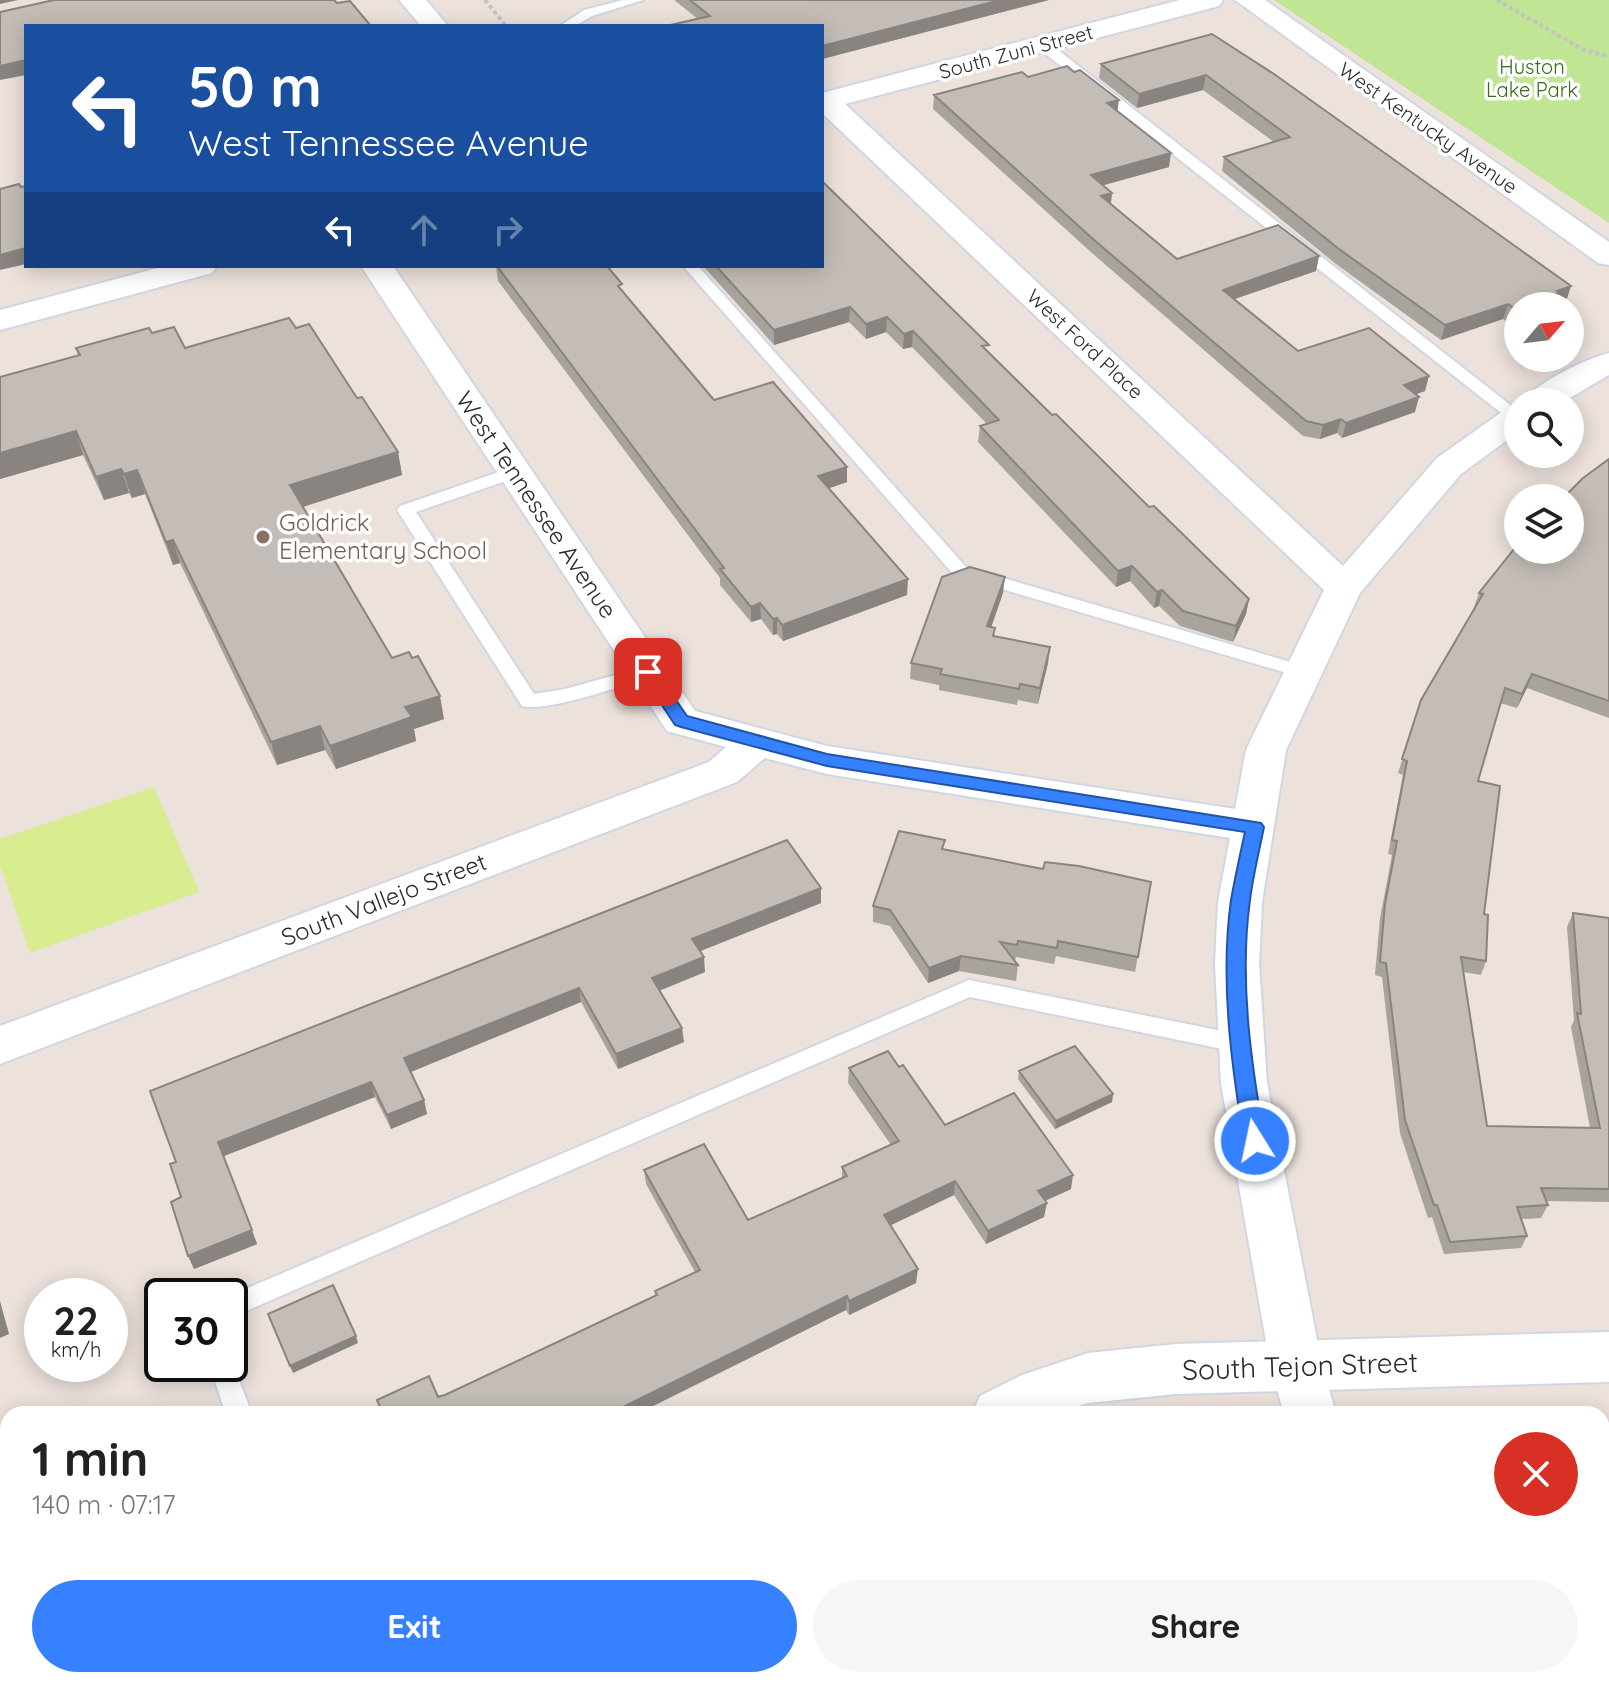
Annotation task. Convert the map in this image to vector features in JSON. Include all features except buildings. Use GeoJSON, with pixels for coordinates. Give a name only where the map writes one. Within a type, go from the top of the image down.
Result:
{"type":"FeatureCollection","features":[{"type":"Feature","properties":{"kind":"street"},"geometry":{"type":"LineString","coordinates":[[412,0],[433,24]]}},
{"type":"Feature","properties":{"kind":"street","name":"South Zuni Street"},"geometry":{"type":"LineString","coordinates":[[824,101],[1210,0]]}},
{"type":"Feature","properties":{"kind":"street","name":"West Kentucky Avenue"},"geometry":{"type":"LineString","coordinates":[[1248,0],[1609,256]]}},
{"type":"Feature","properties":{"kind":"street","name":"West Ford Place"},"geometry":{"type":"LineString","coordinates":[[824,101],[1344,588]]}},
{"type":"Feature","properties":{"kind":"street"},"geometry":{"type":"LineString","coordinates":[[0,320],[194,268]]}},
{"type":"Feature","properties":{"kind":"street","name":"West Tennessee Avenue"},"geometry":{"type":"LineString","coordinates":[[378,268],[681,721],[827,760],[1255,827]]}},
{"type":"Feature","properties":{"kind":"street"},"geometry":{"type":"LineString","coordinates":[[1563,388],[1609,363]]}},
{"type":"Feature","properties":{"kind":"street"},"geometry":{"type":"LineString","coordinates":[[1303,1390],[1244,1083],[1237,964],[1240,902],[1266,750],[1344,588],[1449,466],[1504,427]]}},
{"type":"Feature","properties":{"kind":"street","name":"South Vallejo Street"},"geometry":{"type":"LineString","coordinates":[[0,1045],[723,772],[760,740]]}},
{"type":"Feature","properties":{"kind":"street","name":"South Tejon Street"},"geometry":{"type":"LineString","coordinates":[[1016,1406],[1041,1393],[1088,1378],[1176,1369],[1303,1390],[1609,1357]]}},
{"type":"Feature","properties":{"kind":"lane"},"geometry":{"type":"LineString","coordinates":[[569,24],[588,13],[637,0]]}},
{"type":"Feature","properties":{"kind":"lane"},"geometry":{"type":"LineString","coordinates":[[1043,45],[1504,396]]}},
{"type":"Feature","properties":{"kind":"lane"},"geometry":{"type":"LineString","coordinates":[[692,268],[960,571],[1304,672]]}},
{"type":"Feature","properties":{"kind":"lane"},"geometry":{"type":"LineString","coordinates":[[514,472],[406,510],[529,701],[565,695],[648,672]]}},
{"type":"Feature","properties":{"kind":"lane"},"geometry":{"type":"LineString","coordinates":[[248,1299],[969,988],[1242,1044]]}},
{"type":"Feature","properties":{"kind":"lane"},"geometry":{"type":"LineString","coordinates":[[227,1382],[236,1406]]}},
{"type":"Feature","properties":{"kind":"path"},"geometry":{"type":"LineString","coordinates":[[485,0],[504,24]]}},
{"type":"Feature","properties":{"kind":"path"},"geometry":{"type":"LineString","coordinates":[[1497,0],[1584,50],[1609,56]]}},
{"type":"Feature","properties":{"kind":"green space","name":"Huston Lake Park"},"geometry":{"type":"Polygon","coordinates":[[[1274,0],[1609,0],[1609,223],[1274,0]]]}},
{"type":"Feature","properties":{"kind":"green space"},"geometry":{"type":"Polygon","coordinates":[[[154,787],[199,892],[30,953],[0,865],[0,839],[154,787]]]}},
{"type":"Feature","properties":{"kind":"place","name":"Goldrick Elementary School"},"geometry":{"type":"Point","coordinates":[263,537]}},
{"type":"Feature","properties":{"kind":"route"},"geometry":{"type":"LineString","coordinates":[[648,672],[681,721],[827,760],[1255,827],[1240,902],[1237,964],[1244,1083],[1255,1141]]}}]}
